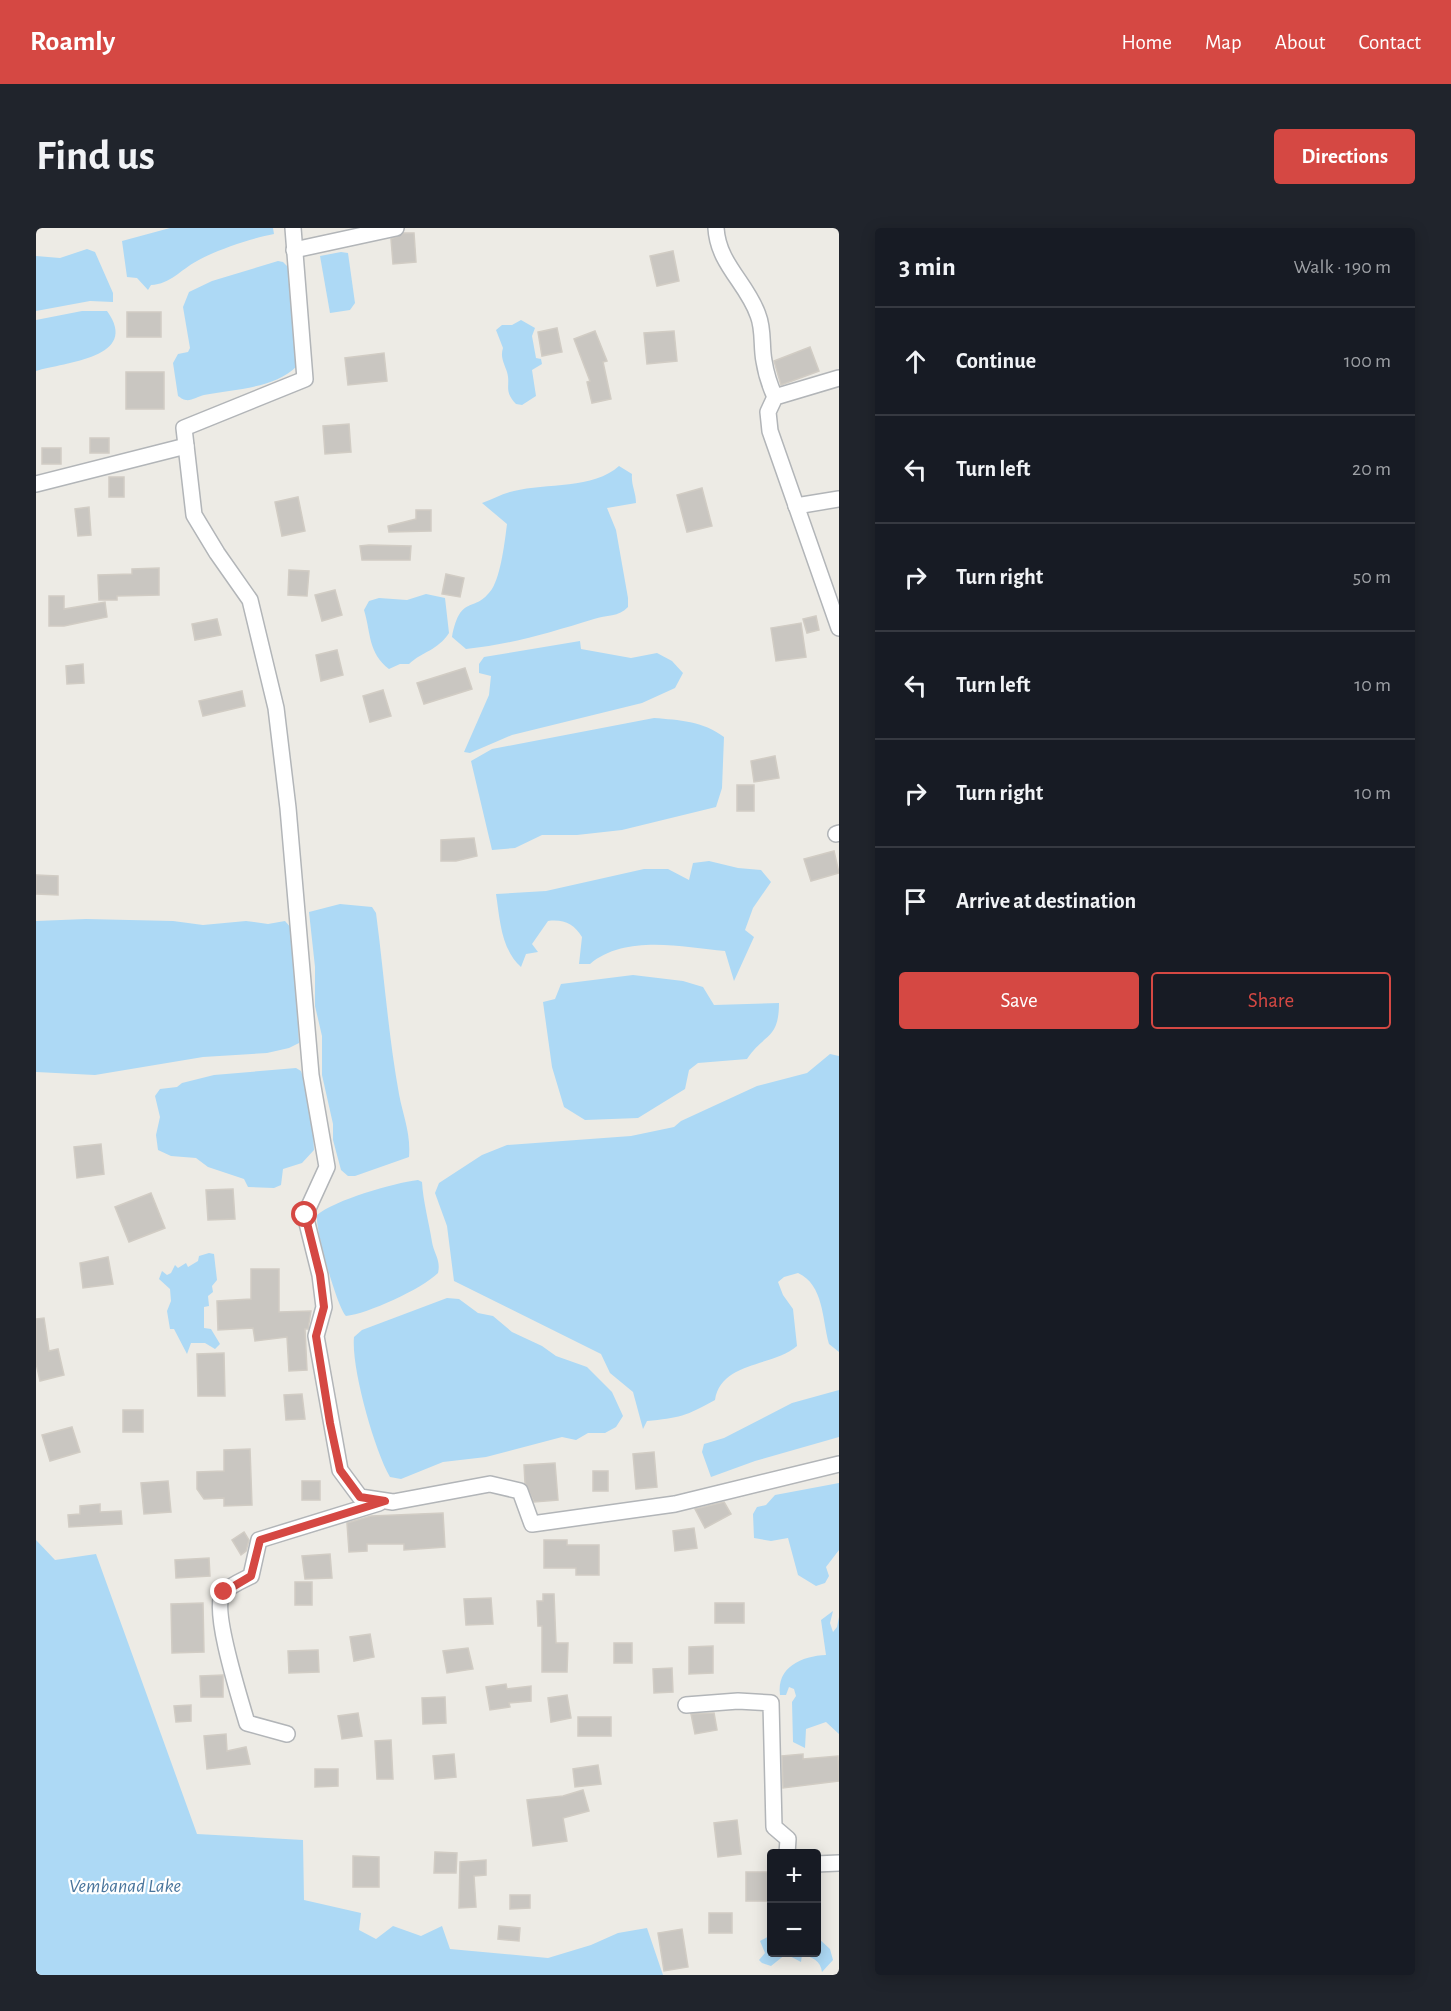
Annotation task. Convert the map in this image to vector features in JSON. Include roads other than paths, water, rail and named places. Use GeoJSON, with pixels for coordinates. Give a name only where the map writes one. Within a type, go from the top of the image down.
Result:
{"type":"FeatureCollection","features":[{"type":"Feature","properties":{"kind":"street"},"geometry":{"type":"LineString","coordinates":[[293,228],[305,379],[184,428],[194,514],[217,554],[250,600],[276,708],[288,808],[311,1075],[327,1167],[305,1215],[320,1275],[324,1307],[316,1336],[340,1470],[360,1497],[393,1503],[490,1484],[520,1491],[532,1524],[675,1504],[839,1464]]}},
{"type":"Feature","properties":{"kind":"street"},"geometry":{"type":"LineString","coordinates":[[294,250],[396,228]]}},
{"type":"Feature","properties":{"kind":"street"},"geometry":{"type":"LineString","coordinates":[[716,228],[717,244],[723,258],[758,314],[763,339],[763,360],[775,397],[768,412],[770,431],[839,628]]}},
{"type":"Feature","properties":{"kind":"street"},"geometry":{"type":"LineString","coordinates":[[775,397],[839,378]]}},
{"type":"Feature","properties":{"kind":"street"},"geometry":{"type":"LineString","coordinates":[[36,484],[186,446]]}},
{"type":"Feature","properties":{"kind":"street"},"geometry":{"type":"LineString","coordinates":[[796,506],[839,499]]}},
{"type":"Feature","properties":{"kind":"street"},"geometry":{"type":"LineString","coordinates":[[286,1734],[247,1723],[228,1657],[219,1603],[224,1592],[251,1576],[260,1540],[385,1501]]}},
{"type":"Feature","properties":{"kind":"street"},"geometry":{"type":"LineString","coordinates":[[686,1706],[738,1701],[771,1703],[774,1827],[788,1839],[787,1849]]}},
{"type":"Feature","properties":{"kind":"street"},"geometry":{"type":"LineString","coordinates":[[821,1863],[839,1863]]}},
{"type":"Feature","properties":{"kind":"water"},"geometry":{"type":"Polygon","coordinates":[[[170,228],[273,228],[274,234],[245,241],[205,257],[170,279],[151,285],[148,290],[137,278],[127,277],[122,241],[170,228]]]}},
{"type":"Feature","properties":{"kind":"water"},"geometry":{"type":"Polygon","coordinates":[[[87,249],[95,252],[113,293],[113,302],[90,301],[36,311],[36,256],[60,258],[87,249]]]}},
{"type":"Feature","properties":{"kind":"water"},"geometry":{"type":"Polygon","coordinates":[[[348,253],[355,303],[350,310],[330,313],[320,256],[348,253]]]}},
{"type":"Feature","properties":{"kind":"water"},"geometry":{"type":"Polygon","coordinates":[[[278,261],[283,262],[291,270],[297,366],[288,374],[265,384],[188,400],[178,396],[173,363],[178,354],[188,352],[190,348],[183,307],[189,292],[212,281],[278,261]]]}},
{"type":"Feature","properties":{"kind":"water"},"geometry":{"type":"Polygon","coordinates":[[[82,311],[107,311],[115,327],[114,339],[107,348],[95,355],[36,371],[36,320],[82,311]]]}},
{"type":"Feature","properties":{"kind":"water"},"geometry":{"type":"Polygon","coordinates":[[[521,320],[535,328],[532,336],[536,358],[541,359],[542,364],[532,370],[536,396],[522,405],[516,404],[510,395],[502,357],[503,348],[496,330],[502,325],[512,325],[521,320]]]}},
{"type":"Feature","properties":{"kind":"water"},"geometry":{"type":"Polygon","coordinates":[[[619,466],[632,474],[636,503],[607,508],[616,530],[628,607],[616,614],[499,644],[466,649],[452,637],[456,623],[464,609],[485,597],[492,589],[500,566],[507,524],[482,503],[514,491],[583,482],[609,473],[619,466]]]}},
{"type":"Feature","properties":{"kind":"water"},"geometry":{"type":"Polygon","coordinates":[[[426,594],[445,598],[449,633],[440,644],[409,664],[400,664],[389,669],[377,656],[371,642],[364,610],[369,601],[379,598],[407,600],[426,594]]]}},
{"type":"Feature","properties":{"kind":"water"},"geometry":{"type":"Polygon","coordinates":[[[580,641],[581,649],[631,658],[657,653],[672,661],[683,673],[675,688],[642,703],[512,735],[470,753],[464,752],[489,695],[491,676],[479,673],[479,664],[484,657],[580,641]]]}},
{"type":"Feature","properties":{"kind":"water"},"geometry":{"type":"Polygon","coordinates":[[[654,718],[699,724],[724,737],[722,788],[716,807],[622,830],[577,835],[542,835],[515,848],[492,850],[471,761],[492,749],[654,718]]]}},
{"type":"Feature","properties":{"kind":"water"},"geometry":{"type":"Polygon","coordinates":[[[709,861],[738,868],[761,870],[771,882],[753,908],[745,930],[754,937],[734,981],[725,951],[673,945],[620,949],[590,964],[579,964],[582,937],[572,926],[559,921],[548,921],[532,944],[538,952],[526,954],[521,967],[514,960],[505,943],[496,894],[546,891],[644,869],[668,869],[689,880],[693,863],[709,861]]]}},
{"type":"Feature","properties":{"kind":"water"},"geometry":{"type":"Polygon","coordinates":[[[340,904],[372,907],[376,913],[392,1048],[409,1148],[409,1157],[355,1176],[348,1176],[341,1170],[333,1140],[333,1124],[322,1075],[322,1036],[315,1006],[315,967],[309,912],[340,904]]]}},
{"type":"Feature","properties":{"kind":"water"},"geometry":{"type":"Polygon","coordinates":[[[86,919],[173,921],[203,925],[246,921],[268,924],[285,921],[293,930],[299,1043],[267,1053],[203,1057],[95,1075],[36,1072],[36,921],[86,919]]]}},
{"type":"Feature","properties":{"kind":"water"},"geometry":{"type":"Polygon","coordinates":[[[633,975],[683,981],[703,987],[714,1005],[779,1003],[776,1024],[747,1059],[698,1063],[689,1070],[685,1089],[638,1118],[585,1120],[564,1107],[552,1067],[543,1002],[555,999],[561,984],[633,975]]]}},
{"type":"Feature","properties":{"kind":"water"},"geometry":{"type":"Polygon","coordinates":[[[830,1054],[839,1056],[839,1352],[829,1344],[821,1304],[813,1286],[807,1278],[798,1273],[784,1277],[778,1282],[783,1295],[793,1309],[797,1346],[775,1358],[737,1371],[719,1387],[715,1400],[689,1413],[647,1421],[643,1429],[633,1392],[610,1373],[601,1354],[454,1281],[447,1226],[435,1193],[439,1183],[482,1155],[507,1145],[631,1136],[674,1127],[681,1121],[757,1086],[807,1073],[830,1054]]]}},
{"type":"Feature","properties":{"kind":"water"},"geometry":{"type":"Polygon","coordinates":[[[296,1068],[301,1071],[307,1091],[314,1150],[302,1163],[283,1169],[281,1185],[274,1188],[248,1187],[244,1179],[208,1167],[196,1158],[171,1156],[158,1150],[156,1135],[160,1117],[155,1096],[160,1089],[177,1087],[182,1083],[214,1075],[296,1068]]]}},
{"type":"Feature","properties":{"kind":"water"},"geometry":{"type":"Polygon","coordinates":[[[418,1180],[422,1182],[432,1242],[439,1264],[438,1273],[394,1300],[367,1311],[346,1316],[337,1298],[327,1267],[319,1235],[317,1215],[325,1209],[365,1193],[418,1180]]]}},
{"type":"Feature","properties":{"kind":"water"},"geometry":{"type":"Polygon","coordinates":[[[214,1254],[217,1280],[212,1286],[213,1292],[208,1296],[209,1306],[204,1307],[204,1328],[211,1329],[220,1344],[215,1349],[205,1343],[191,1343],[187,1354],[174,1329],[170,1329],[167,1311],[171,1301],[170,1289],[159,1279],[162,1271],[167,1275],[171,1273],[175,1265],[178,1268],[186,1263],[188,1267],[198,1261],[199,1256],[214,1254]]]}},
{"type":"Feature","properties":{"kind":"water"},"geometry":{"type":"Polygon","coordinates":[[[447,1298],[459,1299],[478,1313],[493,1316],[512,1332],[542,1346],[556,1356],[587,1367],[612,1392],[623,1416],[616,1427],[605,1433],[588,1433],[576,1440],[562,1437],[486,1457],[443,1462],[401,1479],[390,1477],[377,1448],[365,1408],[356,1368],[354,1337],[362,1330],[447,1298]]]}},
{"type":"Feature","properties":{"kind":"water"},"geometry":{"type":"Polygon","coordinates":[[[839,1390],[839,1437],[755,1461],[711,1477],[702,1452],[704,1444],[724,1438],[792,1403],[839,1390]]]}},
{"type":"Feature","properties":{"kind":"water"},"geometry":{"type":"Polygon","coordinates":[[[839,1483],[839,1550],[826,1567],[829,1576],[825,1583],[816,1586],[798,1575],[788,1538],[771,1541],[754,1538],[753,1514],[757,1507],[766,1505],[775,1495],[839,1483]]]}},
{"type":"Feature","properties":{"kind":"water","name":"Vembanad Lake"},"geometry":{"type":"Polygon","coordinates":[[[36,1540],[55,1560],[96,1554],[197,1834],[303,1840],[304,1900],[361,1913],[359,1930],[376,1939],[393,1926],[421,1936],[442,1926],[450,1949],[548,1958],[591,1945],[618,1933],[647,1928],[663,1975],[36,1975],[36,1540]]]}},
{"type":"Feature","properties":{"kind":"water"},"geometry":{"type":"Polygon","coordinates":[[[833,1611],[830,1623],[833,1632],[837,1627],[839,1617],[839,1734],[826,1722],[806,1729],[805,1748],[793,1742],[792,1702],[796,1696],[794,1689],[789,1687],[786,1695],[780,1695],[780,1685],[786,1670],[792,1665],[808,1658],[826,1655],[821,1620],[833,1611]]]}},
{"type":"Feature","properties":{"kind":"water"},"geometry":{"type":"Polygon","coordinates":[[[767,1937],[767,1957],[782,1957],[771,1966],[762,1963],[759,1960],[765,1953],[760,1941],[767,1937]]]}},
{"type":"Feature","properties":{"kind":"water"},"geometry":{"type":"Polygon","coordinates":[[[821,1941],[830,1949],[833,1960],[822,1972],[815,1960],[809,1957],[821,1957],[821,1941]]]}},
{"type":"Feature","properties":{"kind":"water"},"geometry":{"type":"Polygon","coordinates":[[[792,1957],[802,1957],[801,1962],[792,1957]]]}}]}
